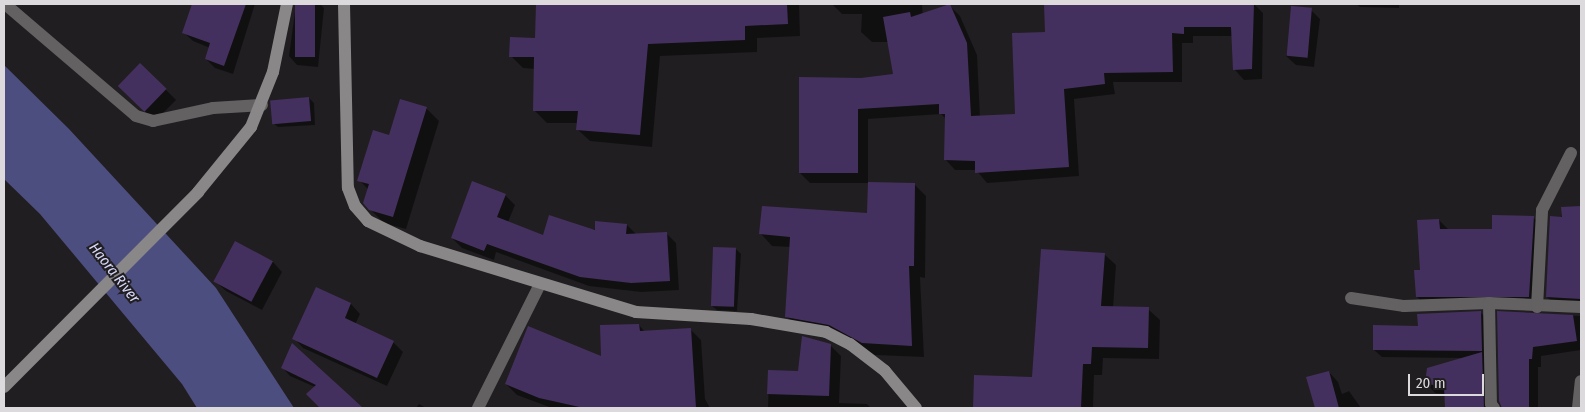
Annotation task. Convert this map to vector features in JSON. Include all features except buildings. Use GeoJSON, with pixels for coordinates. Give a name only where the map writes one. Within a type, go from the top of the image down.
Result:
{"type":"FeatureCollection","features":[{"type":"Feature","properties":{"kind":"street"},"geometry":{"type":"LineString","coordinates":[[5,4],[136,116],[153,121],[213,108],[262,106]]}},
{"type":"Feature","properties":{"kind":"street"},"geometry":{"type":"LineString","coordinates":[[4,387],[198,192],[251,127],[262,106],[273,72],[288,4]]}},
{"type":"Feature","properties":{"kind":"street"},"geometry":{"type":"LineString","coordinates":[[344,4],[348,188],[355,206],[368,221],[420,246],[636,312],[751,319],[826,332],[850,344],[885,371],[916,408]]}},
{"type":"Feature","properties":{"kind":"street"},"geometry":{"type":"LineString","coordinates":[[1536,307],[1542,210],[1570,152]]}},
{"type":"Feature","properties":{"kind":"street"},"geometry":{"type":"LineString","coordinates":[[478,408],[540,284]]}},
{"type":"Feature","properties":{"kind":"street"},"geometry":{"type":"LineString","coordinates":[[1351,298],[1404,306],[1489,303],[1536,307],[1581,307]]}},
{"type":"Feature","properties":{"kind":"street"},"geometry":{"type":"LineString","coordinates":[[1489,303],[1491,404],[1494,408]]}},
{"type":"Feature","properties":{"kind":"street"},"geometry":{"type":"LineString","coordinates":[[1578,408],[1581,381]]}},
{"type":"Feature","properties":{"kind":"water","name":"Haora River"},"geometry":{"type":"Polygon","coordinates":[[[4,65],[69,129],[216,288],[294,408],[197,408],[182,384],[40,214],[4,179],[4,65]]]}}]}
